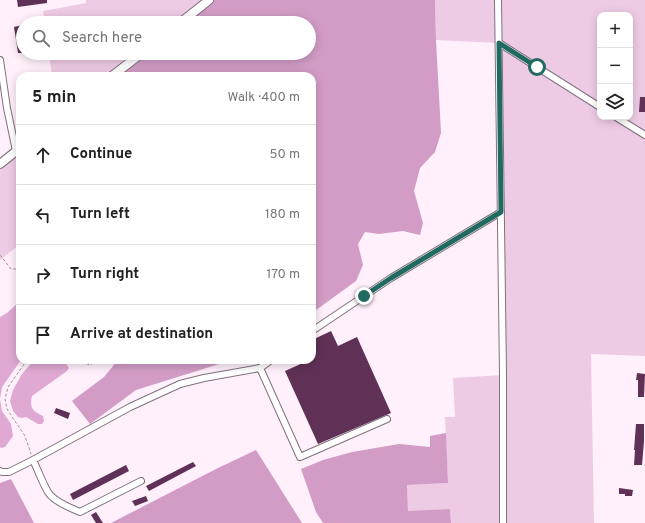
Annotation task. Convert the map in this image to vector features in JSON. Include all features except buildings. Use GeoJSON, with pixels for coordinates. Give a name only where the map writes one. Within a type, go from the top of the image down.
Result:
{"type":"FeatureCollection","features":[{"type":"Feature","properties":{"kind":"main road"},"geometry":{"type":"LineString","coordinates":[[189,16],[210,0]]}},
{"type":"Feature","properties":{"kind":"main road"},"geometry":{"type":"LineString","coordinates":[[117,72],[133,60]]}},
{"type":"Feature","properties":{"kind":"main road"},"geometry":{"type":"LineString","coordinates":[[0,164],[16,151]]}},
{"type":"Feature","properties":{"kind":"street"},"geometry":{"type":"LineString","coordinates":[[498,0],[503,367],[503,523]]}},
{"type":"Feature","properties":{"kind":"street"},"geometry":{"type":"LineString","coordinates":[[499,43],[597,105]]}},
{"type":"Feature","properties":{"kind":"street"},"geometry":{"type":"LineString","coordinates":[[0,60],[7,108],[16,142]]}},
{"type":"Feature","properties":{"kind":"street"},"geometry":{"type":"LineString","coordinates":[[0,110],[7,108]]}},
{"type":"Feature","properties":{"kind":"street"},"geometry":{"type":"LineString","coordinates":[[621,120],[645,135]]}},
{"type":"Feature","properties":{"kind":"street"},"geometry":{"type":"LineString","coordinates":[[316,328],[391,278],[501,212]]}},
{"type":"Feature","properties":{"kind":"street"},"geometry":{"type":"LineString","coordinates":[[0,471],[9,472],[130,407],[180,384],[260,368],[266,364]]}},
{"type":"Feature","properties":{"kind":"street"},"geometry":{"type":"LineString","coordinates":[[260,368],[300,457],[387,419]]}},
{"type":"Feature","properties":{"kind":"street"},"geometry":{"type":"LineString","coordinates":[[33,460],[48,493],[67,507],[80,512],[141,481]]}},
{"type":"Feature","properties":{"kind":"path"},"geometry":{"type":"LineString","coordinates":[[0,255],[11,269],[16,270]]}},
{"type":"Feature","properties":{"kind":"path"},"geometry":{"type":"LineString","coordinates":[[24,364],[8,387],[5,399],[6,408],[25,436],[33,460]]}},
{"type":"Feature","properties":{"kind":"shaded area"},"geometry":{"type":"Polygon","coordinates":[[[86,0],[209,0],[189,16],[44,16],[43,11],[86,3],[86,0]]]}},
{"type":"Feature","properties":{"kind":"shaded area"},"geometry":{"type":"Polygon","coordinates":[[[209,0],[435,0],[441,133],[435,152],[420,168],[414,191],[423,223],[420,235],[403,231],[379,234],[365,232],[358,244],[363,265],[356,281],[316,310],[316,72],[117,72],[133,60],[316,60],[316,16],[189,16],[209,0]]]}},
{"type":"Feature","properties":{"kind":"shaded area"},"geometry":{"type":"Polygon","coordinates":[[[435,0],[645,0],[645,356],[591,354],[594,523],[451,523],[450,509],[408,512],[407,485],[448,483],[445,417],[455,417],[453,378],[503,375],[499,43],[436,40],[435,0]]]}},
{"type":"Feature","properties":{"kind":"shaded area"},"geometry":{"type":"Polygon","coordinates":[[[50,60],[133,60],[117,72],[51,72],[50,60]]]}},
{"type":"Feature","properties":{"kind":"shaded area"},"geometry":{"type":"Polygon","coordinates":[[[16,151],[16,247],[0,260],[0,164],[16,151]]]}},
{"type":"Feature","properties":{"kind":"shaded area"},"geometry":{"type":"Polygon","coordinates":[[[16,305],[16,364],[18,364],[2,387],[0,399],[0,317],[16,305]]]}},
{"type":"Feature","properties":{"kind":"shaded area"},"geometry":{"type":"Polygon","coordinates":[[[31,364],[66,364],[69,368],[32,396],[31,403],[34,411],[43,416],[44,421],[42,424],[38,424],[26,417],[18,417],[13,411],[10,401],[13,390],[22,374],[31,364]]]}},
{"type":"Feature","properties":{"kind":"shaded area"},"geometry":{"type":"Polygon","coordinates":[[[115,364],[219,364],[136,390],[90,424],[72,401],[104,377],[115,364]]]}},
{"type":"Feature","properties":{"kind":"shaded area"},"geometry":{"type":"Polygon","coordinates":[[[0,399],[2,411],[11,424],[13,436],[5,447],[1,448],[0,447],[0,399]]]}},
{"type":"Feature","properties":{"kind":"shaded area"},"geometry":{"type":"Polygon","coordinates":[[[446,433],[448,483],[407,485],[408,511],[450,509],[451,523],[323,523],[316,512],[301,469],[323,460],[352,452],[399,444],[430,447],[430,436],[446,433]]]}},
{"type":"Feature","properties":{"kind":"shaded area"},"geometry":{"type":"Polygon","coordinates":[[[256,450],[302,523],[111,523],[218,468],[256,450]]]}},
{"type":"Feature","properties":{"kind":"shaded area"},"geometry":{"type":"Polygon","coordinates":[[[11,479],[34,523],[0,523],[0,483],[11,479]]]}},
{"type":"Feature","properties":{"kind":"route"},"geometry":{"type":"LineString","coordinates":[[364,296],[391,278],[501,212],[499,43],[537,67]]}}]}
